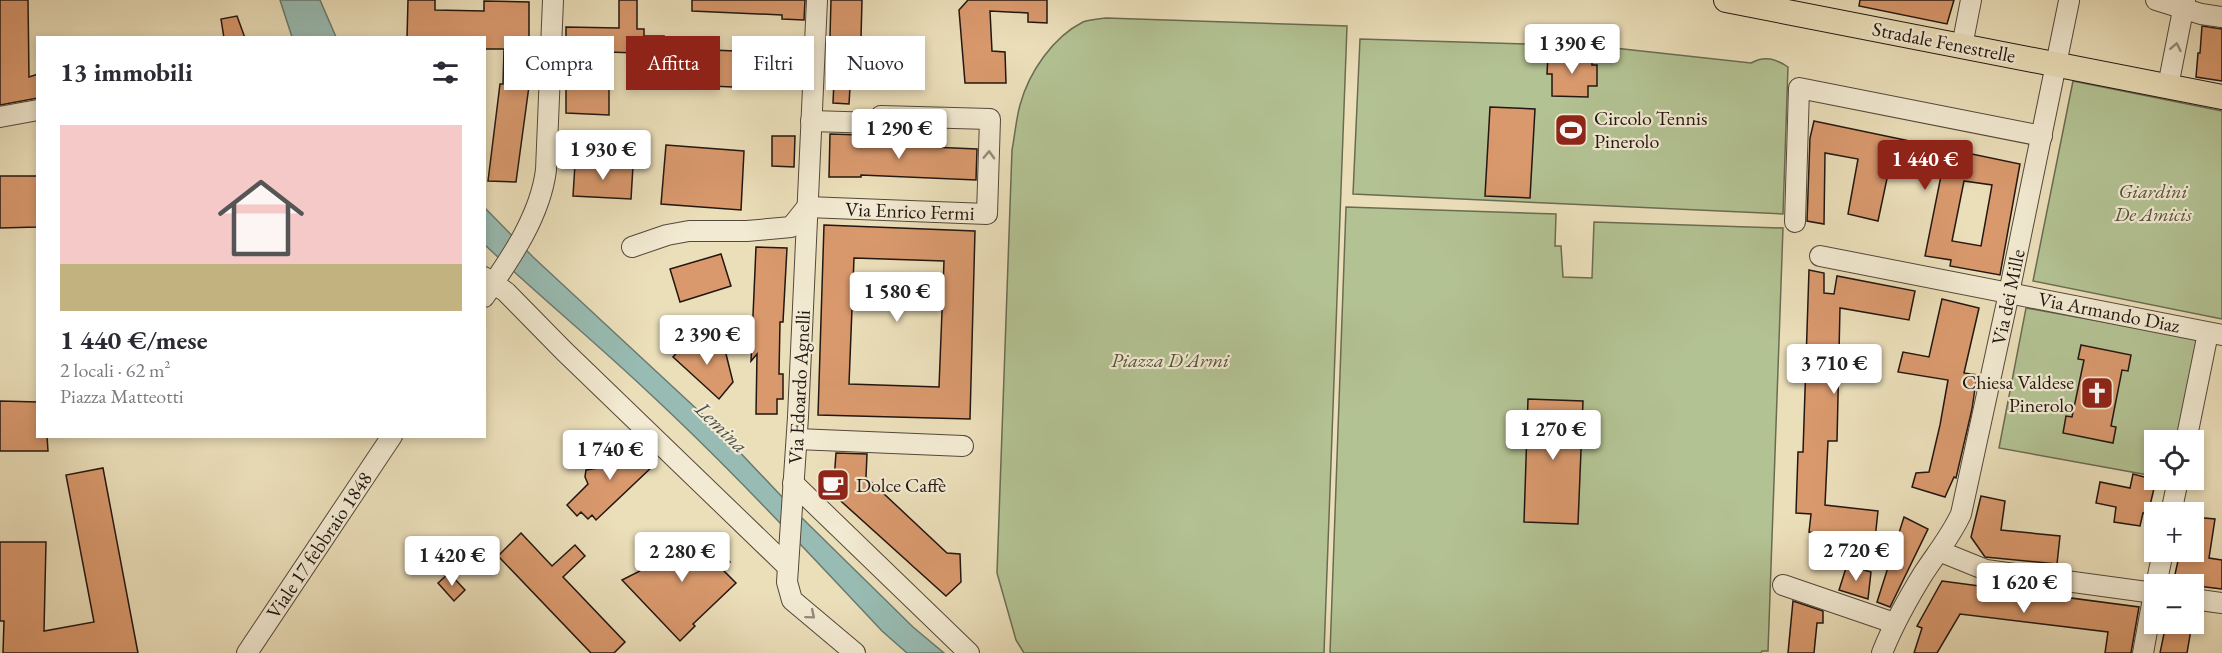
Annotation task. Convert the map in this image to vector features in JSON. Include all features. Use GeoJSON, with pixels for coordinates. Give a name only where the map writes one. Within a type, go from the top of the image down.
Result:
{"type":"FeatureCollection","features":[{"type":"Feature","properties":{"kind":"main road","name":"Stradale Fenestrelle"},"geometry":{"type":"LineString","coordinates":[[1726,0],[2222,97]]}},
{"type":"Feature","properties":{"kind":"street"},"geometry":{"type":"LineString","coordinates":[[553,0],[544,187],[525,233],[491,283],[506,292],[788,567]]}},
{"type":"Feature","properties":{"kind":"street","name":"Via Edoardo Agnelli"},"geometry":{"type":"LineString","coordinates":[[817,0],[797,439],[787,582],[792,600],[855,653]]}},
{"type":"Feature","properties":{"kind":"street"},"geometry":{"type":"LineString","coordinates":[[1962,46],[1971,0]]}},
{"type":"Feature","properties":{"kind":"street"},"geometry":{"type":"LineString","coordinates":[[2068,0],[2078,0]]}},
{"type":"Feature","properties":{"kind":"street","name":"Via dei Mille"},"geometry":{"type":"LineString","coordinates":[[1882,653],[1894,622],[1955,529],[1964,504],[2042,136],[2068,0]]}},
{"type":"Feature","properties":{"kind":"street"},"geometry":{"type":"LineString","coordinates":[[2156,0],[2184,4],[2201,14],[2222,17]]}},
{"type":"Feature","properties":{"kind":"street"},"geometry":{"type":"LineString","coordinates":[[2168,86],[2184,4]]}},
{"type":"Feature","properties":{"kind":"street"},"geometry":{"type":"LineString","coordinates":[[1795,222],[1799,88],[2042,136]]}},
{"type":"Feature","properties":{"kind":"street"},"geometry":{"type":"LineString","coordinates":[[0,117],[36,110]]}},
{"type":"Feature","properties":{"kind":"street","name":"Via Enrico Fermi"},"geometry":{"type":"LineString","coordinates":[[807,207],[987,214],[990,119],[881,116],[877,123],[811,121]]}},
{"type":"Feature","properties":{"kind":"street"},"geometry":{"type":"LineString","coordinates":[[632,246],[689,231],[747,231],[791,227],[807,207]]}},
{"type":"Feature","properties":{"kind":"street","name":"Via Armando Diaz"},"geometry":{"type":"LineString","coordinates":[[1820,256],[2215,334]]}},
{"type":"Feature","properties":{"kind":"street"},"geometry":{"type":"LineString","coordinates":[[2189,430],[2215,334]]}},
{"type":"Feature","properties":{"kind":"street","name":"Viale 17 febbraio 1848"},"geometry":{"type":"LineString","coordinates":[[247,653],[391,438]]}},
{"type":"Feature","properties":{"kind":"street"},"geometry":{"type":"LineString","coordinates":[[797,439],[963,446]]}},
{"type":"Feature","properties":{"kind":"street"},"geometry":{"type":"LineString","coordinates":[[792,493],[969,653]]}},
{"type":"Feature","properties":{"kind":"street"},"geometry":{"type":"LineString","coordinates":[[1939,551],[1986,570],[2144,592]]}},
{"type":"Feature","properties":{"kind":"street"},"geometry":{"type":"LineString","coordinates":[[1783,585],[1894,622]]}},
{"type":"Feature","properties":{"kind":"street"},"geometry":{"type":"LineString","coordinates":[[2204,601],[2222,603]]}},
{"type":"Feature","properties":{"kind":"street"},"geometry":{"type":"LineString","coordinates":[[2144,653],[2147,634]]}},
{"type":"Feature","properties":{"kind":"green space","name":"Piazza D'Armi"},"geometry":{"type":"Polygon","coordinates":[[[1106,18],[1347,26],[1324,653],[1024,653],[1016,640],[997,573],[1012,150],[1019,110],[1029,80],[1036,68],[1052,46],[1072,29],[1086,21],[1106,18]]]}},
{"type":"Feature","properties":{"kind":"green space","name":"Circolo Tennis Pinerolo"},"geometry":{"type":"Polygon","coordinates":[[[1360,39],[1596,46],[1751,63],[1766,59],[1779,62],[1788,67],[1783,214],[1353,194],[1360,39]]]}},
{"type":"Feature","properties":{"kind":"green space","name":"Giardini De Amicis"},"geometry":{"type":"Polygon","coordinates":[[[2073,81],[2222,111],[2222,319],[2033,281],[2073,81]]]}},
{"type":"Feature","properties":{"kind":"green space"},"geometry":{"type":"Polygon","coordinates":[[[1346,207],[1556,214],[1555,246],[1561,246],[1563,277],[1592,278],[1594,222],[1783,228],[1768,651],[1761,653],[1330,653],[1346,207]]]}},
{"type":"Feature","properties":{"kind":"green space"},"geometry":{"type":"Polygon","coordinates":[[[2026,308],[2199,339],[2178,430],[2144,430],[2144,474],[1999,448],[2026,308]]]}},
{"type":"Feature","properties":{"kind":"water"},"geometry":{"type":"Polygon","coordinates":[[[280,0],[320,0],[336,36],[292,36],[280,0]]]}},
{"type":"Feature","properties":{"kind":"water"},"geometry":{"type":"Polygon","coordinates":[[[486,209],[533,257],[715,426],[802,518],[913,627],[944,653],[907,653],[882,631],[707,449],[627,372],[486,246],[486,209]]]}},
{"type":"Feature","properties":{"kind":"building"},"geometry":{"type":"Polygon","coordinates":[[[0,0],[28,0],[29,77],[36,75],[36,98],[0,105],[0,0]]]}},
{"type":"Feature","properties":{"kind":"building"},"geometry":{"type":"Polygon","coordinates":[[[408,0],[435,0],[435,10],[484,11],[484,1],[529,2],[529,36],[504,36],[504,49],[486,49],[486,36],[407,36],[408,0]]]}},
{"type":"Feature","properties":{"kind":"building"},"geometry":{"type":"Polygon","coordinates":[[[619,0],[637,0],[637,29],[644,29],[644,36],[626,36],[626,53],[614,52],[614,36],[566,36],[566,27],[619,28],[619,0]]]}},
{"type":"Feature","properties":{"kind":"building"},"geometry":{"type":"Polygon","coordinates":[[[692,0],[805,0],[804,20],[782,19],[782,15],[692,11],[692,0]]]}},
{"type":"Feature","properties":{"kind":"building"},"geometry":{"type":"Polygon","coordinates":[[[831,0],[862,0],[861,36],[830,36],[831,0]]]}},
{"type":"Feature","properties":{"kind":"building"},"geometry":{"type":"Polygon","coordinates":[[[968,0],[1047,0],[1047,23],[1028,22],[1028,13],[990,11],[992,51],[1005,52],[1006,83],[965,83],[959,10],[968,0]]]}},
{"type":"Feature","properties":{"kind":"building"},"geometry":{"type":"Polygon","coordinates":[[[1860,0],[1954,0],[1947,24],[1859,6],[1860,0]]]}},
{"type":"Feature","properties":{"kind":"building"},"geometry":{"type":"Polygon","coordinates":[[[237,16],[244,36],[224,36],[221,19],[237,16]]]}},
{"type":"Feature","properties":{"kind":"building"},"geometry":{"type":"Polygon","coordinates":[[[2202,26],[2222,29],[2222,81],[2196,77],[2202,26]]]}},
{"type":"Feature","properties":{"kind":"building"},"geometry":{"type":"Polygon","coordinates":[[[504,49],[504,90],[528,90],[516,182],[488,181],[500,84],[503,84],[504,49]]]}},
{"type":"Feature","properties":{"kind":"building"},"geometry":{"type":"Polygon","coordinates":[[[720,50],[732,51],[732,87],[720,86],[720,50]]]}},
{"type":"Feature","properties":{"kind":"building"},"geometry":{"type":"Polygon","coordinates":[[[1548,54],[1592,55],[1592,65],[1597,65],[1597,86],[1588,86],[1588,97],[1552,96],[1552,74],[1547,74],[1548,54]]]}},
{"type":"Feature","properties":{"kind":"building"},"geometry":{"type":"Polygon","coordinates":[[[566,90],[609,90],[609,115],[566,113],[566,90]]]}},
{"type":"Feature","properties":{"kind":"building"},"geometry":{"type":"Polygon","coordinates":[[[834,90],[850,90],[849,104],[833,103],[834,90]]]}},
{"type":"Feature","properties":{"kind":"building"},"geometry":{"type":"Polygon","coordinates":[[[1490,107],[1535,109],[1530,198],[1485,196],[1490,107]]]}},
{"type":"Feature","properties":{"kind":"building"},"geometry":{"type":"Polygon","coordinates":[[[1814,121],[2020,164],[2000,275],[1950,266],[1951,260],[1925,256],[1941,176],[1889,169],[1878,221],[1848,214],[1858,159],[1825,153],[1824,224],[1807,221],[1810,138],[1814,121]],[[1964,181],[1952,241],[1981,246],[1992,185],[1964,181]]]}},
{"type":"Feature","properties":{"kind":"building"},"geometry":{"type":"Polygon","coordinates":[[[830,134],[861,135],[861,144],[977,149],[976,180],[861,175],[861,177],[829,177],[830,134]]]}},
{"type":"Feature","properties":{"kind":"building"},"geometry":{"type":"Polygon","coordinates":[[[772,136],[795,136],[794,167],[772,166],[772,136]]]}},
{"type":"Feature","properties":{"kind":"building"},"geometry":{"type":"Polygon","coordinates":[[[666,145],[744,151],[741,210],[661,204],[666,145]]]}},
{"type":"Feature","properties":{"kind":"building"},"geometry":{"type":"Polygon","coordinates":[[[575,164],[633,166],[631,199],[573,196],[575,164]]]}},
{"type":"Feature","properties":{"kind":"building"},"geometry":{"type":"Polygon","coordinates":[[[0,176],[36,176],[36,227],[0,228],[0,176]]]}},
{"type":"Feature","properties":{"kind":"building"},"geometry":{"type":"Polygon","coordinates":[[[824,225],[975,231],[970,419],[818,415],[824,225]],[[854,258],[849,384],[939,387],[944,261],[854,258]]]}},
{"type":"Feature","properties":{"kind":"building"},"geometry":{"type":"Polygon","coordinates":[[[756,247],[787,248],[783,322],[780,322],[779,374],[783,374],[783,399],[777,399],[777,414],[756,414],[757,354],[751,361],[756,247]]]}},
{"type":"Feature","properties":{"kind":"building"},"geometry":{"type":"Polygon","coordinates":[[[721,254],[731,286],[680,302],[670,269],[721,254]]]}},
{"type":"Feature","properties":{"kind":"building"},"geometry":{"type":"Polygon","coordinates":[[[1809,270],[1824,273],[1824,293],[1834,294],[1837,276],[1915,291],[1909,320],[1840,308],[1837,441],[1828,441],[1825,505],[1878,511],[1875,539],[1809,532],[1811,514],[1796,513],[1798,452],[1803,452],[1809,270]]]}},
{"type":"Feature","properties":{"kind":"building"},"geometry":{"type":"Polygon","coordinates":[[[1942,299],[1979,308],[1964,373],[1977,375],[1972,409],[1956,478],[1954,477],[1945,497],[1912,487],[1916,473],[1929,472],[1948,380],[1898,372],[1903,352],[1929,357],[1942,299]]]}},
{"type":"Feature","properties":{"kind":"building"},"geometry":{"type":"Polygon","coordinates":[[[687,341],[697,342],[704,348],[711,342],[726,354],[733,382],[719,399],[673,357],[687,341]]]}},
{"type":"Feature","properties":{"kind":"building","name":"Chiesa Valdese Pinerolo"},"geometry":{"type":"Polygon","coordinates":[[[2081,345],[2131,355],[2128,371],[2122,370],[2111,426],[2116,427],[2113,443],[2063,433],[2066,416],[2072,417],[2084,360],[2078,359],[2081,345]]]}},
{"type":"Feature","properties":{"kind":"building"},"geometry":{"type":"Polygon","coordinates":[[[1528,399],[1583,401],[1578,524],[1524,522],[1528,399]]]}},
{"type":"Feature","properties":{"kind":"building"},"geometry":{"type":"Polygon","coordinates":[[[0,401],[36,402],[36,438],[47,438],[48,451],[0,451],[0,401]]]}},
{"type":"Feature","properties":{"kind":"building"},"geometry":{"type":"Polygon","coordinates":[[[632,443],[654,465],[596,520],[592,515],[588,519],[581,512],[577,516],[567,505],[588,484],[585,477],[586,470],[598,468],[604,463],[606,447],[619,455],[632,443]]]}},
{"type":"Feature","properties":{"kind":"building"},"geometry":{"type":"Polygon","coordinates":[[[836,453],[867,454],[866,477],[947,553],[960,554],[961,582],[946,596],[833,494],[836,453]]]}},
{"type":"Feature","properties":{"kind":"building"},"geometry":{"type":"Polygon","coordinates":[[[103,468],[138,653],[3,653],[4,621],[0,621],[0,542],[46,542],[44,631],[94,622],[66,475],[103,468]]]}},
{"type":"Feature","properties":{"kind":"building"},"geometry":{"type":"Polygon","coordinates":[[[2133,474],[2144,477],[2144,490],[2154,490],[2151,502],[2144,502],[2144,513],[2140,526],[2114,522],[2116,507],[2096,503],[2100,482],[2130,488],[2133,474]]]}},
{"type":"Feature","properties":{"kind":"building"},"geometry":{"type":"Polygon","coordinates":[[[1981,496],[2005,501],[2001,530],[2060,536],[2057,564],[1985,557],[1971,537],[1981,496]]]}},
{"type":"Feature","properties":{"kind":"building"},"geometry":{"type":"Polygon","coordinates":[[[1904,517],[1928,529],[1890,607],[1877,602],[1904,517]]]}},
{"type":"Feature","properties":{"kind":"building"},"geometry":{"type":"Polygon","coordinates":[[[2204,518],[2215,519],[2209,558],[2222,560],[2222,589],[2204,587],[2204,574],[2175,574],[2178,562],[2204,562],[2204,518]]]}},
{"type":"Feature","properties":{"kind":"building"},"geometry":{"type":"Polygon","coordinates":[[[521,533],[552,566],[575,545],[585,556],[563,577],[625,642],[614,653],[591,653],[498,556],[521,533]]]}},
{"type":"Feature","properties":{"kind":"building"},"geometry":{"type":"Polygon","coordinates":[[[705,535],[730,562],[722,569],[736,583],[693,624],[695,626],[680,641],[622,580],[640,571],[646,563],[652,546],[683,547],[694,544],[705,535]]]}},
{"type":"Feature","properties":{"kind":"building"},"geometry":{"type":"Polygon","coordinates":[[[1847,565],[1871,572],[1868,599],[1839,590],[1847,565]]]}},
{"type":"Feature","properties":{"kind":"building"},"geometry":{"type":"Polygon","coordinates":[[[449,573],[465,590],[454,601],[438,583],[449,573]]]}},
{"type":"Feature","properties":{"kind":"building"},"geometry":{"type":"Polygon","coordinates":[[[1942,581],[2139,607],[2131,653],[2105,653],[2108,632],[1960,614],[1937,653],[1914,653],[1922,628],[1917,626],[1942,581]]]}},
{"type":"Feature","properties":{"kind":"building"},"geometry":{"type":"Polygon","coordinates":[[[1793,601],[1823,611],[1823,623],[1817,623],[1814,653],[1788,653],[1793,601]]]}},
{"type":"Feature","properties":{"kind":"building"},"geometry":{"type":"Polygon","coordinates":[[[2164,634],[2190,634],[2187,653],[2160,653],[2164,634]]]}},
{"type":"Feature","properties":{"kind":"place","name":"Circolo Tennis Pinerolo"},"geometry":{"type":"Point","coordinates":[1571,130]}},
{"type":"Feature","properties":{"kind":"place","name":"Chiesa Valdese Pinerolo"},"geometry":{"type":"Point","coordinates":[2097,393]}},
{"type":"Feature","properties":{"kind":"place","name":"Dolce Caffè"},"geometry":{"type":"Point","coordinates":[833,485]}},
{"type":"Feature","properties":{"kind":"water label","name":"Lemina"},"geometry":{"type":"Point","coordinates":[722,427]}}]}
